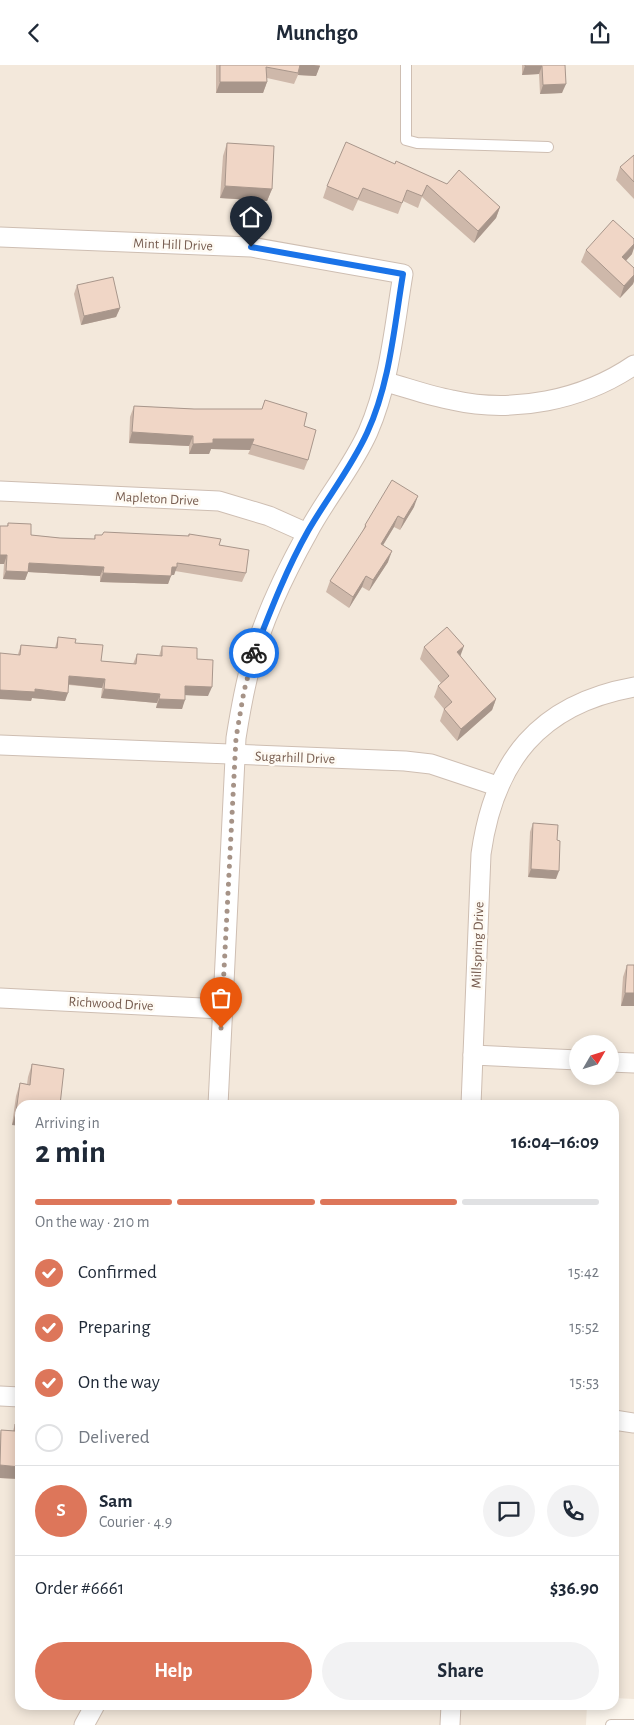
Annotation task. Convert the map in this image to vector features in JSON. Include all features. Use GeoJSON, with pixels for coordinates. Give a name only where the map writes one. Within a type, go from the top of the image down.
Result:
{"type":"FeatureCollection","features":[{"type":"Feature","properties":{"kind":"street","name":"Mint Hill Drive"},"geometry":{"type":"LineString","coordinates":[[0,237],[251,247],[403,274],[386,382]]}},
{"type":"Feature","properties":{"kind":"street"},"geometry":{"type":"LineString","coordinates":[[218,1100],[235,754],[244,691],[251,661],[273,604],[307,533],[354,459],[368,432],[386,382],[468,403],[524,404],[578,394],[596,388],[634,365]]}},
{"type":"Feature","properties":{"kind":"street","name":"Mapleton Drive"},"geometry":{"type":"LineString","coordinates":[[0,491],[220,501],[269,515],[307,533]]}},
{"type":"Feature","properties":{"kind":"street","name":"Millspring Drive"},"geometry":{"type":"LineString","coordinates":[[471,1100],[481,854],[485,827],[497,786],[520,750],[554,718],[594,697],[634,687]]}},
{"type":"Feature","properties":{"kind":"street","name":"Sugarhill Drive"},"geometry":{"type":"LineString","coordinates":[[0,745],[431,764],[497,786]]}},
{"type":"Feature","properties":{"kind":"street","name":"Richwood Drive"},"geometry":{"type":"LineString","coordinates":[[0,998],[222,1009]]}},
{"type":"Feature","properties":{"kind":"street"},"geometry":{"type":"LineString","coordinates":[[473,1055],[569,1060]]}},
{"type":"Feature","properties":{"kind":"street"},"geometry":{"type":"LineString","coordinates":[[619,1062],[634,1063]]}},
{"type":"Feature","properties":{"kind":"street"},"geometry":{"type":"LineString","coordinates":[[0,1396],[15,1397]]}},
{"type":"Feature","properties":{"kind":"street"},"geometry":{"type":"LineString","coordinates":[[619,1421],[634,1423]]}},
{"type":"Feature","properties":{"kind":"street"},"geometry":{"type":"LineString","coordinates":[[84,1725],[92,1710]]}},
{"type":"Feature","properties":{"kind":"street"},"geometry":{"type":"LineString","coordinates":[[450,1725],[451,1710]]}},
{"type":"Feature","properties":{"kind":"lane"},"geometry":{"type":"LineString","coordinates":[[406,65],[406,139],[417,143],[548,147]]}},
{"type":"Feature","properties":{"kind":"lane"},"geometry":{"type":"LineString","coordinates":[[611,1725],[634,1725]]}},
{"type":"Feature","properties":{"kind":"shaded area"},"geometry":{"type":"Polygon","coordinates":[[[0,65],[634,65],[634,1699],[619,1698],[619,1100],[15,1100],[15,1710],[587,1710],[586,1725],[0,1725],[0,65]]]}},
{"type":"Feature","properties":{"kind":"building"},"geometry":{"type":"Polygon","coordinates":[[[220,65],[300,65],[298,73],[266,67],[267,82],[220,82],[220,65]]]}},
{"type":"Feature","properties":{"kind":"building"},"geometry":{"type":"Polygon","coordinates":[[[525,65],[565,65],[566,84],[543,85],[542,66],[525,65]]]}},
{"type":"Feature","properties":{"kind":"building"},"geometry":{"type":"Polygon","coordinates":[[[346,142],[395,164],[396,161],[447,184],[459,170],[500,207],[478,231],[427,185],[422,196],[407,190],[402,203],[363,188],[358,199],[327,186],[346,142]]]}},
{"type":"Feature","properties":{"kind":"building"},"geometry":{"type":"Polygon","coordinates":[[[227,143],[274,146],[272,189],[225,186],[227,143]]]}},
{"type":"Feature","properties":{"kind":"building"},"geometry":{"type":"Polygon","coordinates":[[[634,155],[634,182],[620,167],[634,155]]]}},
{"type":"Feature","properties":{"kind":"building"},"geometry":{"type":"Polygon","coordinates":[[[613,220],[634,239],[634,244],[622,257],[634,268],[634,275],[624,286],[586,250],[613,220]]]}},
{"type":"Feature","properties":{"kind":"building"},"geometry":{"type":"Polygon","coordinates":[[[113,277],[120,308],[84,316],[77,285],[113,277]]]}},
{"type":"Feature","properties":{"kind":"building"},"geometry":{"type":"Polygon","coordinates":[[[265,400],[307,413],[304,426],[316,430],[308,460],[252,444],[254,439],[213,439],[213,443],[193,444],[193,436],[132,432],[134,406],[194,409],[262,409],[265,400]]]}},
{"type":"Feature","properties":{"kind":"building"},"geometry":{"type":"Polygon","coordinates":[[[392,480],[418,496],[404,519],[398,516],[381,544],[392,551],[373,580],[366,576],[353,597],[330,581],[366,526],[392,480]]]}},
{"type":"Feature","properties":{"kind":"building"},"geometry":{"type":"Polygon","coordinates":[[[8,523],[31,524],[31,535],[60,538],[95,539],[95,535],[102,535],[104,532],[189,536],[189,534],[221,539],[219,545],[249,550],[246,573],[177,563],[177,567],[172,567],[171,576],[103,573],[104,567],[29,563],[28,572],[6,571],[7,555],[0,555],[0,526],[8,526],[8,523]]]}},
{"type":"Feature","properties":{"kind":"building"},"geometry":{"type":"Polygon","coordinates":[[[447,627],[464,646],[457,652],[496,699],[461,729],[444,709],[452,702],[438,686],[449,676],[424,647],[447,627]]]}},
{"type":"Feature","properties":{"kind":"building"},"geometry":{"type":"Polygon","coordinates":[[[58,637],[76,639],[75,643],[103,645],[101,661],[136,664],[137,654],[162,656],[162,646],[197,648],[197,659],[213,660],[212,687],[185,686],[185,700],[159,699],[160,694],[104,689],[105,679],[69,676],[68,693],[35,689],[35,692],[0,690],[0,653],[20,655],[21,645],[57,648],[58,637]]]}},
{"type":"Feature","properties":{"kind":"building"},"geometry":{"type":"Polygon","coordinates":[[[533,823],[558,825],[557,840],[560,841],[559,871],[531,869],[533,823]]]}},
{"type":"Feature","properties":{"kind":"building"},"geometry":{"type":"Polygon","coordinates":[[[627,965],[634,965],[634,993],[625,993],[627,965]]]}},
{"type":"Feature","properties":{"kind":"building"},"geometry":{"type":"Polygon","coordinates":[[[32,1064],[64,1069],[61,1100],[18,1100],[20,1083],[30,1085],[32,1064]]]}},
{"type":"Feature","properties":{"kind":"building"},"geometry":{"type":"Polygon","coordinates":[[[1,1430],[15,1431],[15,1466],[0,1465],[1,1430]]]}},
{"type":"Feature","properties":{"kind":"way so far"},"geometry":{"type":"LineString","coordinates":[[221,1028],[236,738],[244,691],[254,653]]}},
{"type":"Feature","properties":{"kind":"route"},"geometry":{"type":"LineString","coordinates":[[251,247],[403,274],[386,382],[368,432],[354,459],[307,533],[273,604],[254,653]]}}]}
